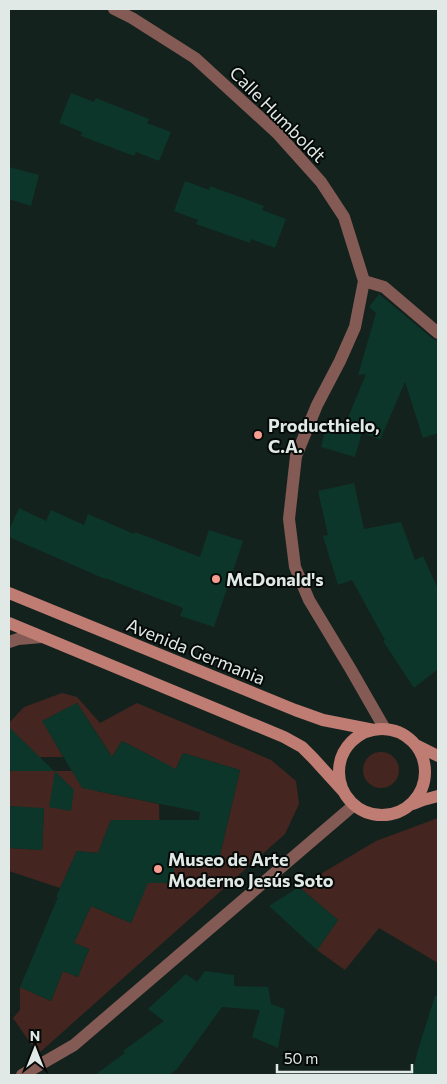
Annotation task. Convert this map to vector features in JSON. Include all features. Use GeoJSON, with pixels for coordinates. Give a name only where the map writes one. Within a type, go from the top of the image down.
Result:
{"type":"FeatureCollection","features":[{"type":"Feature","properties":{"kind":"street","name":"Calle Humboldt"},"geometry":{"type":"LineString","coordinates":[[114,9],[132,18],[195,58],[276,132],[321,182],[344,217],[364,280],[355,327],[340,362],[316,405],[296,456],[289,519],[295,567],[309,600],[380,730]]}},
{"type":"Feature","properties":{"kind":"street"},"geometry":{"type":"LineString","coordinates":[[364,280],[384,287],[438,333]]}},
{"type":"Feature","properties":{"kind":"street","name":"Avenida Germania"},"geometry":{"type":"LineString","coordinates":[[9,593],[295,710],[323,720],[380,730]]}},
{"type":"Feature","properties":{"kind":"street"},"geometry":{"type":"LineString","coordinates":[[9,623],[284,737],[302,747],[343,791]]}},
{"type":"Feature","properties":{"kind":"street"},"geometry":{"type":"LineString","coordinates":[[9,642],[18,639],[42,637]]}},
{"type":"Feature","properties":{"kind":"street"},"geometry":{"type":"LineString","coordinates":[[438,756],[401,734],[380,730],[363,734],[354,740],[346,748],[341,758],[339,769],[339,781],[349,801],[354,806],[368,813],[390,815],[422,800],[438,796]]}},
{"type":"Feature","properties":{"kind":"street"},"geometry":{"type":"LineString","coordinates":[[410,805],[421,792],[425,776],[425,764],[415,744]]}},
{"type":"Feature","properties":{"kind":"street"},"geometry":{"type":"LineString","coordinates":[[22,1075],[74,1045],[354,806]]}},
{"type":"Feature","properties":{"kind":"shaded area"},"geometry":{"type":"Polygon","coordinates":[[[62,693],[77,697],[100,723],[137,703],[271,760],[296,781],[299,804],[285,834],[38,1054],[13,1018],[20,1010],[20,987],[51,1001],[63,971],[78,977],[89,949],[74,943],[91,906],[131,923],[143,894],[141,883],[174,883],[174,860],[217,868],[240,770],[183,753],[168,786],[143,782],[155,758],[122,741],[105,768],[97,791],[159,804],[160,848],[137,820],[111,820],[98,853],[77,851],[60,888],[9,871],[9,848],[42,850],[44,809],[9,806],[9,773],[11,771],[72,771],[74,775],[111,755],[77,703],[43,721],[63,757],[23,757],[12,730],[9,731],[9,723],[24,707],[62,693]]]}},
{"type":"Feature","properties":{"kind":"shaded area"},"geometry":{"type":"Polygon","coordinates":[[[381,752],[388,753],[394,757],[398,763],[398,777],[394,783],[388,787],[381,788],[374,787],[368,783],[364,777],[363,770],[364,763],[368,757],[374,753],[381,752]]]}},
{"type":"Feature","properties":{"kind":"shaded area"},"geometry":{"type":"Polygon","coordinates":[[[438,818],[438,963],[379,928],[345,970],[317,950],[338,920],[299,887],[376,841],[438,818]]]}},
{"type":"Feature","properties":{"kind":"building"},"geometry":{"type":"Polygon","coordinates":[[[71,93],[94,102],[96,98],[149,119],[147,123],[171,132],[159,161],[136,152],[134,156],[81,136],[82,132],[59,123],[71,93]]]}},
{"type":"Feature","properties":{"kind":"building"},"geometry":{"type":"Polygon","coordinates":[[[9,167],[39,175],[31,206],[9,199],[9,167]]]}},
{"type":"Feature","properties":{"kind":"building"},"geometry":{"type":"Polygon","coordinates":[[[185,181],[209,190],[210,186],[264,206],[262,210],[286,219],[275,248],[251,239],[250,243],[196,224],[198,220],[174,211],[185,181]]]}},
{"type":"Feature","properties":{"kind":"building"},"geometry":{"type":"Polygon","coordinates":[[[379,294],[433,339],[438,341],[438,433],[423,438],[405,382],[380,440],[362,432],[355,457],[321,447],[326,427],[342,432],[366,374],[358,375],[376,313],[369,307],[379,294]]]}},
{"type":"Feature","properties":{"kind":"building"},"geometry":{"type":"Polygon","coordinates":[[[354,483],[364,529],[401,522],[415,560],[423,556],[438,589],[438,669],[414,688],[383,641],[385,640],[352,580],[338,585],[323,536],[328,535],[318,491],[354,483]]]}},
{"type":"Feature","properties":{"kind":"building"},"geometry":{"type":"Polygon","coordinates":[[[19,508],[46,521],[51,510],[84,525],[88,514],[134,534],[135,532],[200,557],[209,530],[243,541],[214,627],[180,616],[183,608],[105,579],[9,537],[9,530],[19,508]]]}},
{"type":"Feature","properties":{"kind":"building","name":"Museo de Arte Moderno Jesús Soto"},"geometry":{"type":"Polygon","coordinates":[[[77,703],[112,757],[122,741],[176,769],[183,753],[240,770],[217,868],[174,860],[174,883],[148,883],[131,923],[91,906],[74,943],[89,949],[78,977],[63,971],[51,1001],[20,987],[58,897],[56,897],[77,851],[98,853],[111,820],[199,820],[200,812],[82,788],[42,721],[77,703]]]}},
{"type":"Feature","properties":{"kind":"building"},"geometry":{"type":"Polygon","coordinates":[[[9,727],[54,771],[9,771],[9,727]]]}},
{"type":"Feature","properties":{"kind":"building"},"geometry":{"type":"Polygon","coordinates":[[[55,771],[74,790],[71,811],[49,807],[55,771]]]}},
{"type":"Feature","properties":{"kind":"building"},"geometry":{"type":"Polygon","coordinates":[[[9,806],[44,808],[42,850],[9,848],[9,806]]]}},
{"type":"Feature","properties":{"kind":"building"},"geometry":{"type":"Polygon","coordinates":[[[299,887],[338,920],[317,950],[269,906],[299,887]]]}},
{"type":"Feature","properties":{"kind":"building"},"geometry":{"type":"Polygon","coordinates":[[[205,971],[234,975],[234,986],[268,987],[271,1004],[285,1009],[278,1048],[252,1037],[260,1010],[222,1007],[177,1069],[169,1075],[95,1075],[125,1053],[123,1051],[164,1021],[148,1009],[186,974],[197,982],[205,971]]]}},
{"type":"Feature","properties":{"kind":"building"},"geometry":{"type":"Polygon","coordinates":[[[435,996],[438,996],[438,1075],[412,1075],[418,1050],[435,996]]]}},
{"type":"Feature","properties":{"kind":"place","name":"Producthielo, C.A."},"geometry":{"type":"Point","coordinates":[258,435]}},
{"type":"Feature","properties":{"kind":"place","name":"McDonald's"},"geometry":{"type":"Point","coordinates":[216,579]}},
{"type":"Feature","properties":{"kind":"place","name":"Museo de Arte Moderno Jesús Soto"},"geometry":{"type":"Point","coordinates":[158,869]}}]}
